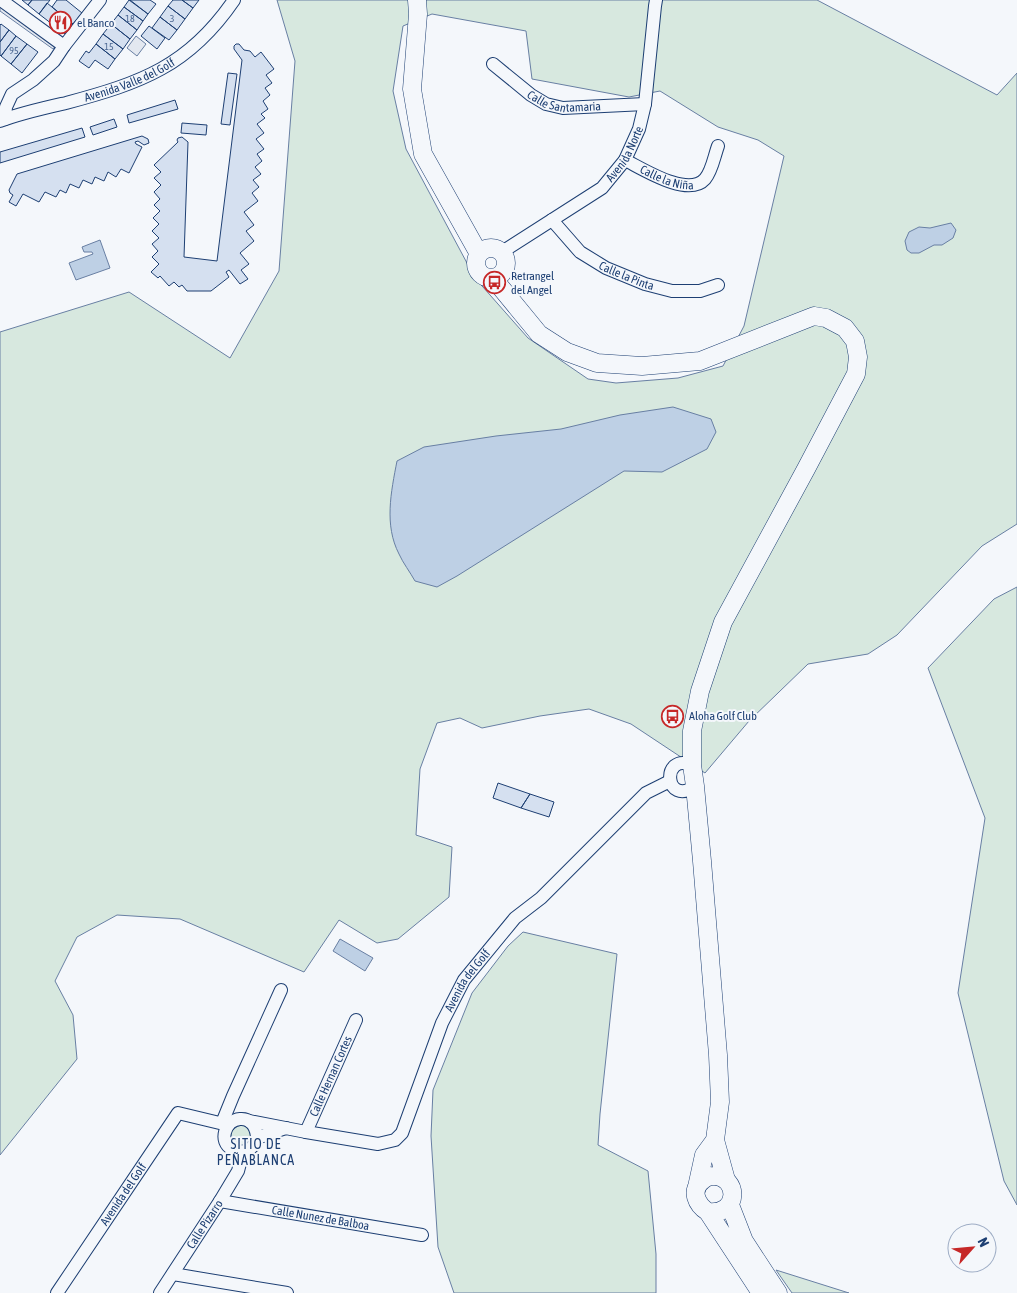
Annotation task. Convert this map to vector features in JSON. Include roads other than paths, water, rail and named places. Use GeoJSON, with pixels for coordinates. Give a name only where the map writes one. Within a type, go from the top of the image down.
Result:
{"type":"FeatureCollection","features":[{"type":"Feature","properties":{"kind":"street"},"geometry":{"type":"LineString","coordinates":[[1,0],[64,46]]}},
{"type":"Feature","properties":{"kind":"street"},"geometry":{"type":"LineString","coordinates":[[2,120],[12,94],[33,80],[54,61],[100,0]]}},
{"type":"Feature","properties":{"kind":"street","name":"Avenida Valle del Golf"},"geometry":{"type":"LineString","coordinates":[[2,120],[104,92],[149,76],[174,62],[193,48],[220,20],[234,0]]}},
{"type":"Feature","properties":{"kind":"street"},"geometry":{"type":"LineString","coordinates":[[417,0],[418,14],[412,89],[423,154],[479,254]]}},
{"type":"Feature","properties":{"kind":"street","name":"Avenida Norte"},"geometry":{"type":"LineString","coordinates":[[502,252],[602,188],[626,160],[639,129],[646,104],[656,0]]}},
{"type":"Feature","properties":{"kind":"street","name":"Calle Santamaria"},"geometry":{"type":"LineString","coordinates":[[493,64],[531,95],[546,104],[563,108],[646,104]]}},
{"type":"Feature","properties":{"kind":"street","name":"Calle la Niña"},"geometry":{"type":"LineString","coordinates":[[626,160],[655,176],[679,185],[695,186],[704,180],[709,173],[718,146]]}},
{"type":"Feature","properties":{"kind":"street","name":"Calle la Pinta"},"geometry":{"type":"LineString","coordinates":[[552,220],[580,252],[606,268],[645,284],[672,291],[700,291],[718,285]]}},
{"type":"Feature","properties":{"kind":"street"},"geometry":{"type":"LineString","coordinates":[[490,248],[502,252],[506,264],[504,271],[500,275],[493,278],[486,277],[481,273],[477,268],[479,254],[490,248]]}},
{"type":"Feature","properties":{"kind":"street"},"geometry":{"type":"LineString","coordinates":[[493,278],[539,334],[568,352],[597,363],[642,366],[700,361],[814,316],[826,318],[845,328],[855,342],[858,357],[856,374],[723,622],[700,691],[692,731],[692,765],[718,1055],[720,1102],[715,1140],[726,1180]]}},
{"type":"Feature","properties":{"kind":"street"},"geometry":{"type":"LineString","coordinates":[[692,765],[680,763],[671,770],[669,776],[674,788],[681,792],[689,791],[695,786]]}},
{"type":"Feature","properties":{"kind":"street","name":"Avenida del Golf"},"geometry":{"type":"LineString","coordinates":[[57,1293],[178,1113],[225,1124],[238,1119],[244,1119],[378,1144],[396,1140],[402,1133],[442,1023],[464,980],[514,918],[541,898],[646,793],[670,781]]}},
{"type":"Feature","properties":{"kind":"street"},"geometry":{"type":"LineString","coordinates":[[249,1121],[256,1129],[257,1139],[252,1148],[244,1152],[234,1150],[226,1144],[224,1134],[233,1096],[281,990]]}},
{"type":"Feature","properties":{"kind":"street","name":"Calle Hernan Cortes"},"geometry":{"type":"LineString","coordinates":[[306,1132],[356,1020]]}},
{"type":"Feature","properties":{"kind":"street"},"geometry":{"type":"LineString","coordinates":[[257,1139],[286,1128]]}},
{"type":"Feature","properties":{"kind":"street"},"geometry":{"type":"LineString","coordinates":[[715,1140],[704,1155],[696,1197],[700,1206],[708,1212],[761,1293]]}},
{"type":"Feature","properties":{"kind":"street","name":"Calle Pizarro"},"geometry":{"type":"LineString","coordinates":[[160,1293],[238,1171],[244,1152]]}},
{"type":"Feature","properties":{"kind":"street"},"geometry":{"type":"LineString","coordinates":[[697,1187],[710,1176],[718,1176],[726,1180],[731,1186],[733,1196],[730,1205],[716,1213],[708,1212]]}},
{"type":"Feature","properties":{"kind":"street","name":"Calle Nunez de Balboa"},"geometry":{"type":"LineString","coordinates":[[220,1201],[422,1236]]}},
{"type":"Feature","properties":{"kind":"street"},"geometry":{"type":"LineString","coordinates":[[730,1205],[744,1241],[778,1293]]}},
{"type":"Feature","properties":{"kind":"street"},"geometry":{"type":"LineString","coordinates":[[173,1274],[287,1293]]}},
{"type":"Feature","properties":{"kind":"water"},"geometry":{"type":"Polygon","coordinates":[[[951,223],[956,230],[953,238],[942,245],[934,245],[919,253],[911,253],[907,250],[905,241],[909,232],[919,227],[930,228],[951,223]]]}},
{"type":"Feature","properties":{"kind":"water"},"geometry":{"type":"Polygon","coordinates":[[[100,240],[110,268],[76,280],[69,263],[93,254],[92,252],[84,252],[82,247],[100,240]]]}},
{"type":"Feature","properties":{"kind":"water"},"geometry":{"type":"Polygon","coordinates":[[[673,407],[711,419],[716,432],[707,449],[662,472],[624,471],[437,587],[415,581],[402,561],[394,543],[390,520],[391,496],[397,461],[424,447],[496,436],[561,429],[620,415],[673,407]]]}},
{"type":"Feature","properties":{"kind":"water"},"geometry":{"type":"Polygon","coordinates":[[[340,939],[373,958],[365,971],[333,951],[340,939]]]}},
{"type":"Feature","properties":{"kind":"place","name":"el Banco"},"geometry":{"type":"Point","coordinates":[61,23]}},
{"type":"Feature","properties":{"kind":"place","name":"Retrangel del Angel"},"geometry":{"type":"Point","coordinates":[495,283]}},
{"type":"Feature","properties":{"kind":"place","name":"Aloha Golf Club"},"geometry":{"type":"Point","coordinates":[673,716]}},
{"type":"Feature","properties":{"kind":"district","name":"SITIO DE PEÑABLANCA"},"geometry":{"type":"Point","coordinates":[256,1152]}}]}
